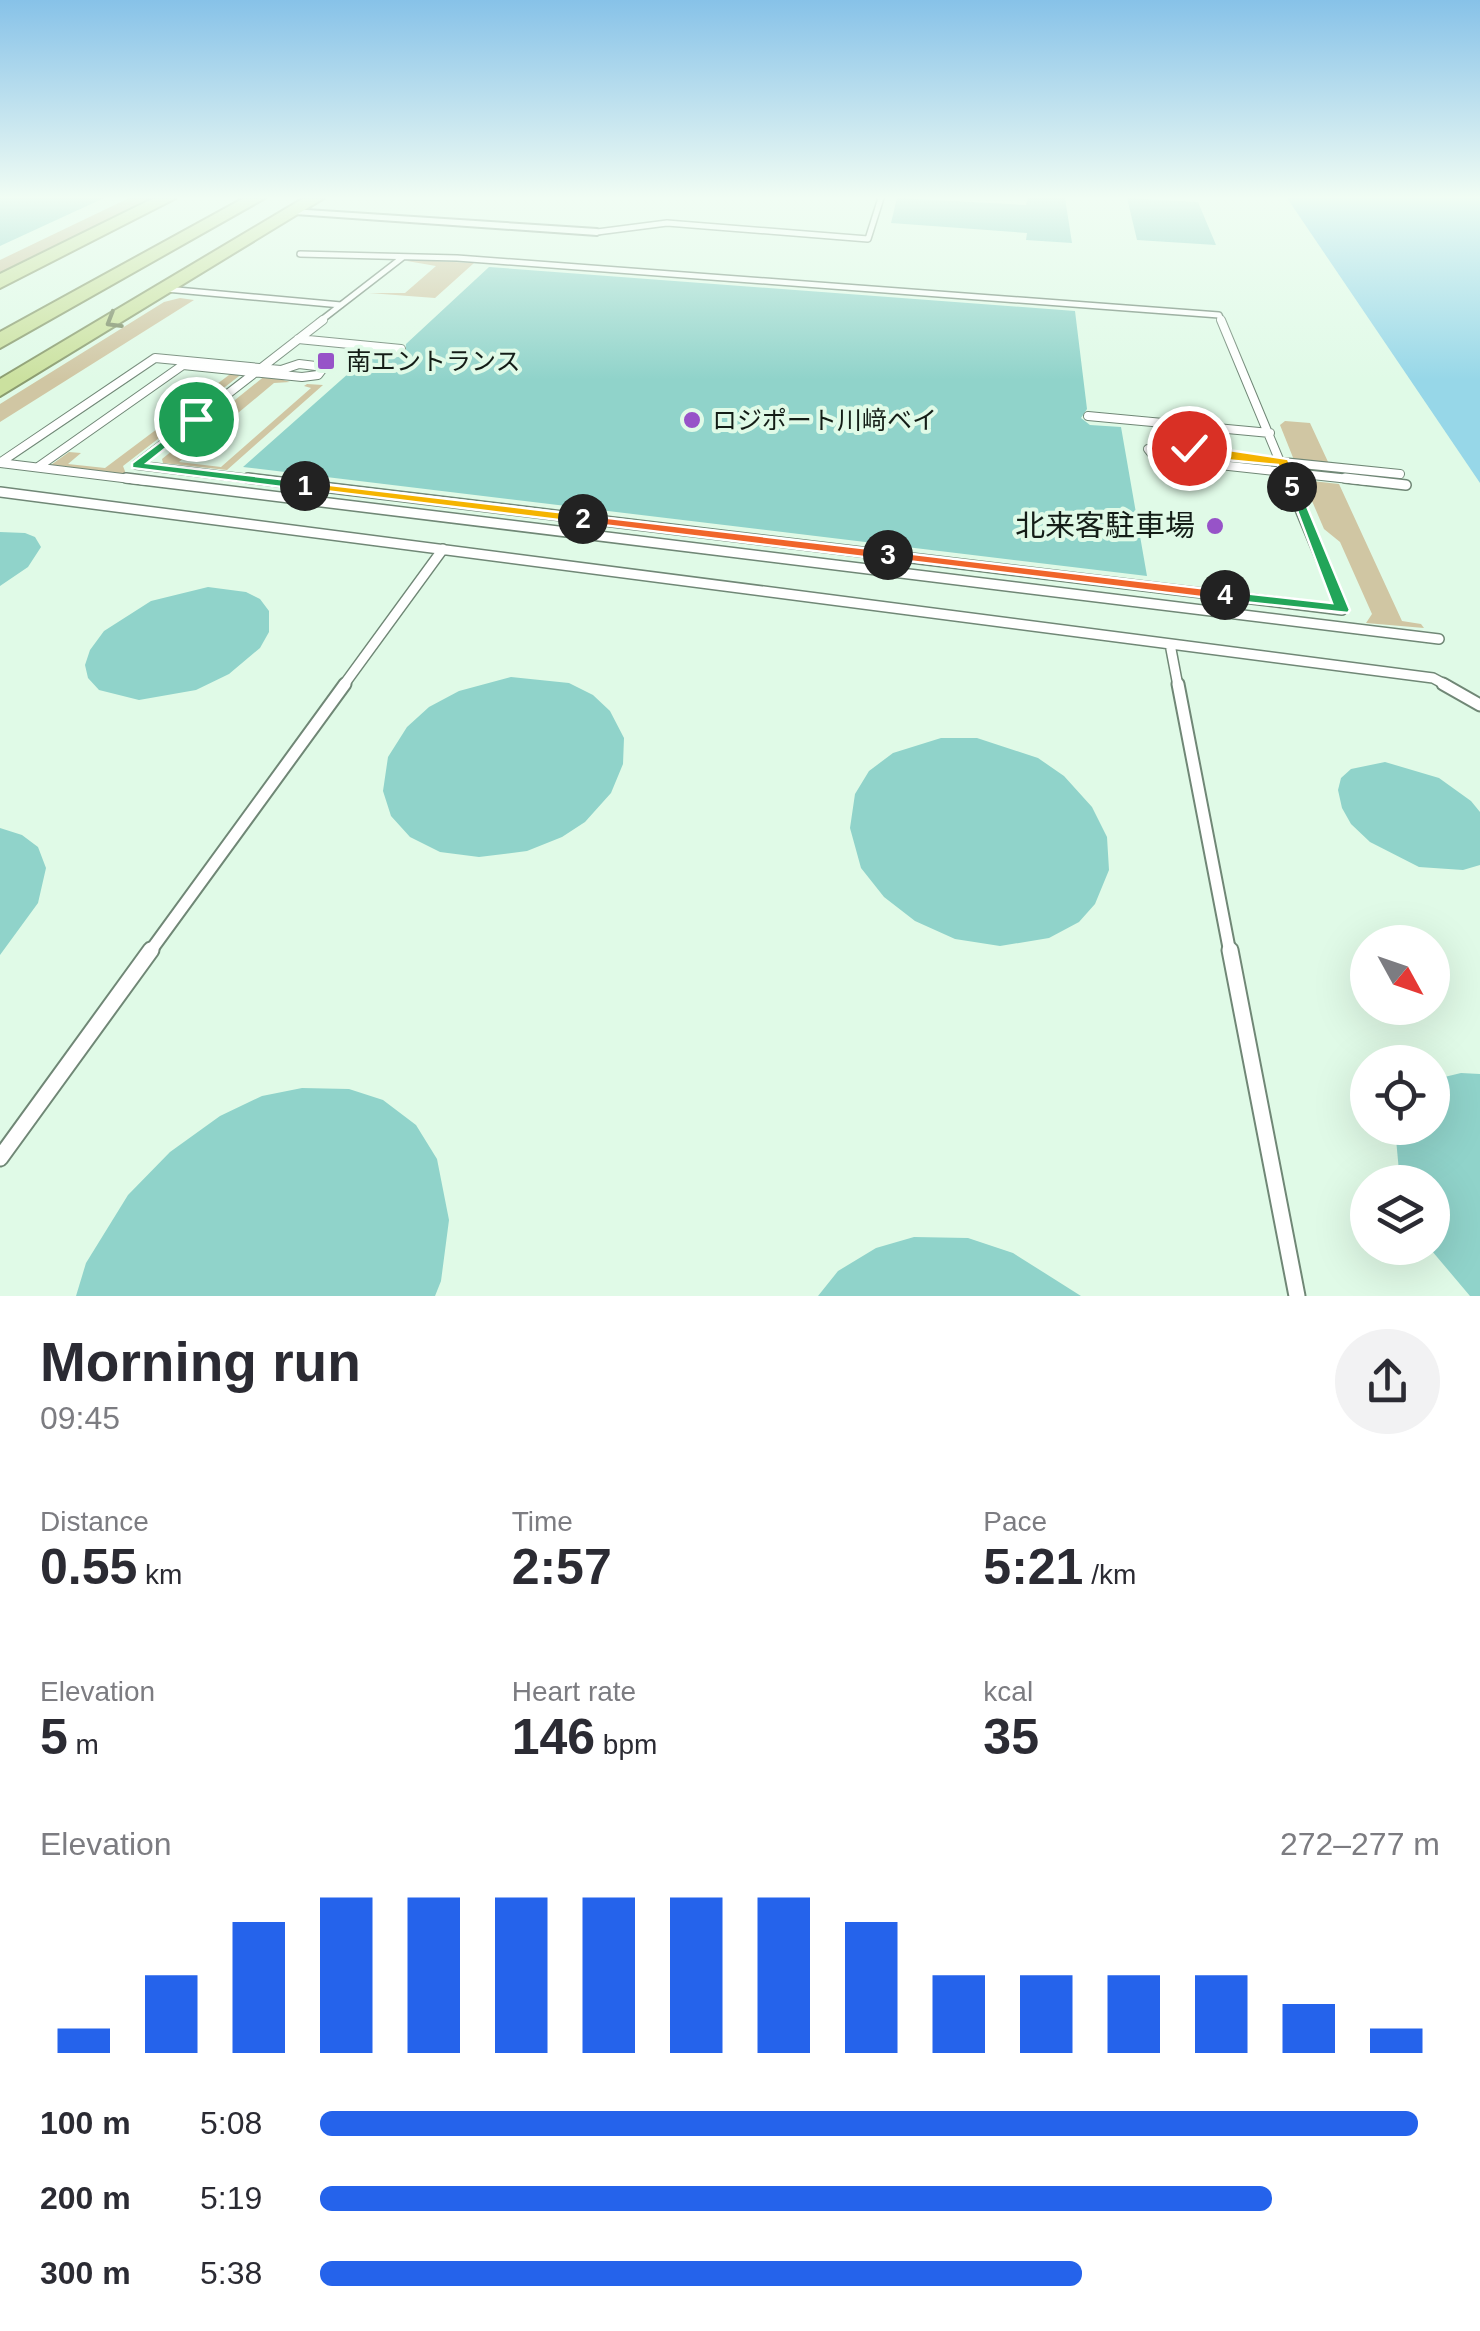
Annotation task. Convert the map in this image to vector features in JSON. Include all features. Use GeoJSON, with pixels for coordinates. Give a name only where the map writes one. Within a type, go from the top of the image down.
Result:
{"type":"FeatureCollection","features":[{"type":"Feature","properties":{"kind":"highway"},"geometry":{"type":"LineString","coordinates":[[0,282],[47,258]]}},
{"type":"Feature","properties":{"kind":"highway"},"geometry":{"type":"LineString","coordinates":[[0,326],[124,258]]}},
{"type":"Feature","properties":{"kind":"highway"},"geometry":{"type":"LineString","coordinates":[[0,341],[148,258]]}},
{"type":"Feature","properties":{"kind":"highway"},"geometry":{"type":"LineString","coordinates":[[0,389],[216,258]]}},
{"type":"Feature","properties":{"kind":"lane"},"geometry":{"type":"LineString","coordinates":[[400,258],[136,466],[1342,610],[1219,315],[437,258]]}},
{"type":"Feature","properties":{"kind":"lane"},"geometry":{"type":"LineString","coordinates":[[166,289],[341,305]]}},
{"type":"Feature","properties":{"kind":"lane"},"geometry":{"type":"LineString","coordinates":[[298,339],[401,349]]}},
{"type":"Feature","properties":{"kind":"lane"},"geometry":{"type":"LineString","coordinates":[[0,463],[155,358],[258,370],[302,376],[324,370],[299,364],[281,370],[258,370],[183,365],[38,468]]}},
{"type":"Feature","properties":{"kind":"lane"},"geometry":{"type":"LineString","coordinates":[[1088,416],[1270,433]]}},
{"type":"Feature","properties":{"kind":"lane"},"geometry":{"type":"LineString","coordinates":[[1221,477],[1216,460],[1204,449],[1156,445],[1148,449],[1155,458],[1216,460],[1400,474]]}},
{"type":"Feature","properties":{"kind":"lane"},"geometry":{"type":"LineString","coordinates":[[0,463],[1439,640]]}},
{"type":"Feature","properties":{"kind":"lane"},"geometry":{"type":"LineString","coordinates":[[1285,467],[1406,485]]}},
{"type":"Feature","properties":{"kind":"lane"},"geometry":{"type":"LineString","coordinates":[[0,492],[1433,678],[1480,705]]}},
{"type":"Feature","properties":{"kind":"lane"},"geometry":{"type":"LineString","coordinates":[[0,1158],[443,549]]}},
{"type":"Feature","properties":{"kind":"lane"},"geometry":{"type":"LineString","coordinates":[[1170,644],[1298,1296]]}},
{"type":"Feature","properties":{"kind":"shaded area"},"geometry":{"type":"Polygon","coordinates":[[[3,258],[35,258],[0,276],[3,258]]]}},
{"type":"Feature","properties":{"kind":"shaded area"},"geometry":{"type":"Polygon","coordinates":[[[407,261],[474,263],[435,298],[369,293],[405,293],[436,266],[407,261]]]}},
{"type":"Feature","properties":{"kind":"shaded area"},"geometry":{"type":"Polygon","coordinates":[[[194,300],[0,422],[0,404],[164,302],[194,300]]]}},
{"type":"Feature","properties":{"kind":"shaded area"},"geometry":{"type":"Polygon","coordinates":[[[233,372],[243,373],[123,466],[126,474],[51,465],[69,452],[81,453],[68,464],[105,468],[233,372]]]}},
{"type":"Feature","properties":{"kind":"shaded area"},"geometry":{"type":"Polygon","coordinates":[[[266,375],[290,382],[274,383],[179,462],[221,467],[311,388],[304,386],[323,385],[227,470],[163,463],[162,459],[266,375]]]}},
{"type":"Feature","properties":{"kind":"shaded area"},"geometry":{"type":"Polygon","coordinates":[[[1285,421],[1310,423],[1329,464],[1294,460],[1280,425],[1285,421]]]}},
{"type":"Feature","properties":{"kind":"shaded area"},"geometry":{"type":"Polygon","coordinates":[[[1303,480],[1339,484],[1402,621],[1424,628],[1366,623],[1372,614],[1340,542],[1324,529],[1303,480]]]}},
{"type":"Feature","properties":{"kind":"water"},"geometry":{"type":"Polygon","coordinates":[[[1328,258],[1480,258],[1480,483],[1328,258]]]}},
{"type":"Feature","properties":{"kind":"building","name":"ロジポート川﨑ベイ"},"geometry":{"type":"Polygon","coordinates":[[[489,267],[1075,311],[1087,409],[1081,418],[1090,425],[1121,427],[1147,576],[243,467],[367,357],[390,359],[405,355],[406,344],[489,267]]]}},
{"type":"Feature","properties":{"kind":"building"},"geometry":{"type":"Polygon","coordinates":[[[0,532],[25,533],[35,537],[41,547],[28,567],[0,586],[0,532]]]}},
{"type":"Feature","properties":{"kind":"building"},"geometry":{"type":"Polygon","coordinates":[[[208,587],[246,592],[260,599],[269,611],[269,632],[260,648],[229,674],[196,690],[139,700],[99,690],[88,678],[85,665],[90,650],[104,631],[151,601],[208,587]]]}},
{"type":"Feature","properties":{"kind":"building"},"geometry":{"type":"Polygon","coordinates":[[[511,677],[569,683],[593,695],[610,711],[624,738],[623,764],[611,793],[585,822],[562,837],[527,851],[479,857],[440,852],[410,837],[391,816],[383,791],[388,757],[407,727],[429,707],[459,691],[511,677]]]}},
{"type":"Feature","properties":{"kind":"building"},"geometry":{"type":"Polygon","coordinates":[[[941,738],[977,738],[1038,758],[1064,776],[1092,807],[1107,837],[1109,870],[1095,904],[1079,922],[1049,938],[1000,946],[955,939],[915,921],[884,897],[861,868],[850,828],[855,794],[869,771],[893,753],[941,738]]]}},
{"type":"Feature","properties":{"kind":"building"},"geometry":{"type":"Polygon","coordinates":[[[1385,762],[1439,778],[1471,801],[1480,812],[1480,865],[1463,870],[1419,867],[1370,842],[1351,824],[1338,790],[1341,778],[1351,769],[1385,762]]]}},
{"type":"Feature","properties":{"kind":"building"},"geometry":{"type":"Polygon","coordinates":[[[0,828],[22,835],[38,847],[46,868],[38,903],[0,955],[0,828]]]}},
{"type":"Feature","properties":{"kind":"building"},"geometry":{"type":"Polygon","coordinates":[[[1480,1074],[1480,1296],[1470,1296],[1444,1265],[1450,1265],[1450,1165],[1398,1165],[1397,1145],[1450,1145],[1450,1076],[1480,1074]]]}},
{"type":"Feature","properties":{"kind":"building"},"geometry":{"type":"Polygon","coordinates":[[[302,1088],[349,1089],[383,1100],[416,1125],[437,1159],[449,1220],[441,1281],[435,1296],[76,1296],[86,1263],[128,1195],[170,1152],[220,1116],[262,1096],[302,1088]]]}},
{"type":"Feature","properties":{"kind":"building"},"geometry":{"type":"Polygon","coordinates":[[[914,1237],[968,1238],[1013,1253],[1081,1296],[818,1296],[838,1271],[876,1248],[914,1237]]]}},
{"type":"Feature","properties":{"kind":"place","name":"南エントランス"},"geometry":{"type":"Point","coordinates":[326,361]}},
{"type":"Feature","properties":{"kind":"place","name":"ロジポート川﨑ベイ"},"geometry":{"type":"Point","coordinates":[692,420]}},
{"type":"Feature","properties":{"kind":"place","name":"北来客駐車場"},"geometry":{"type":"Point","coordinates":[1215,526]}},
{"type":"Feature","properties":{"kind":"route"},"geometry":{"type":"LineString","coordinates":[[196,419],[136,466],[1342,610],[1283,462],[1215,455],[1189,448]]}}]}
